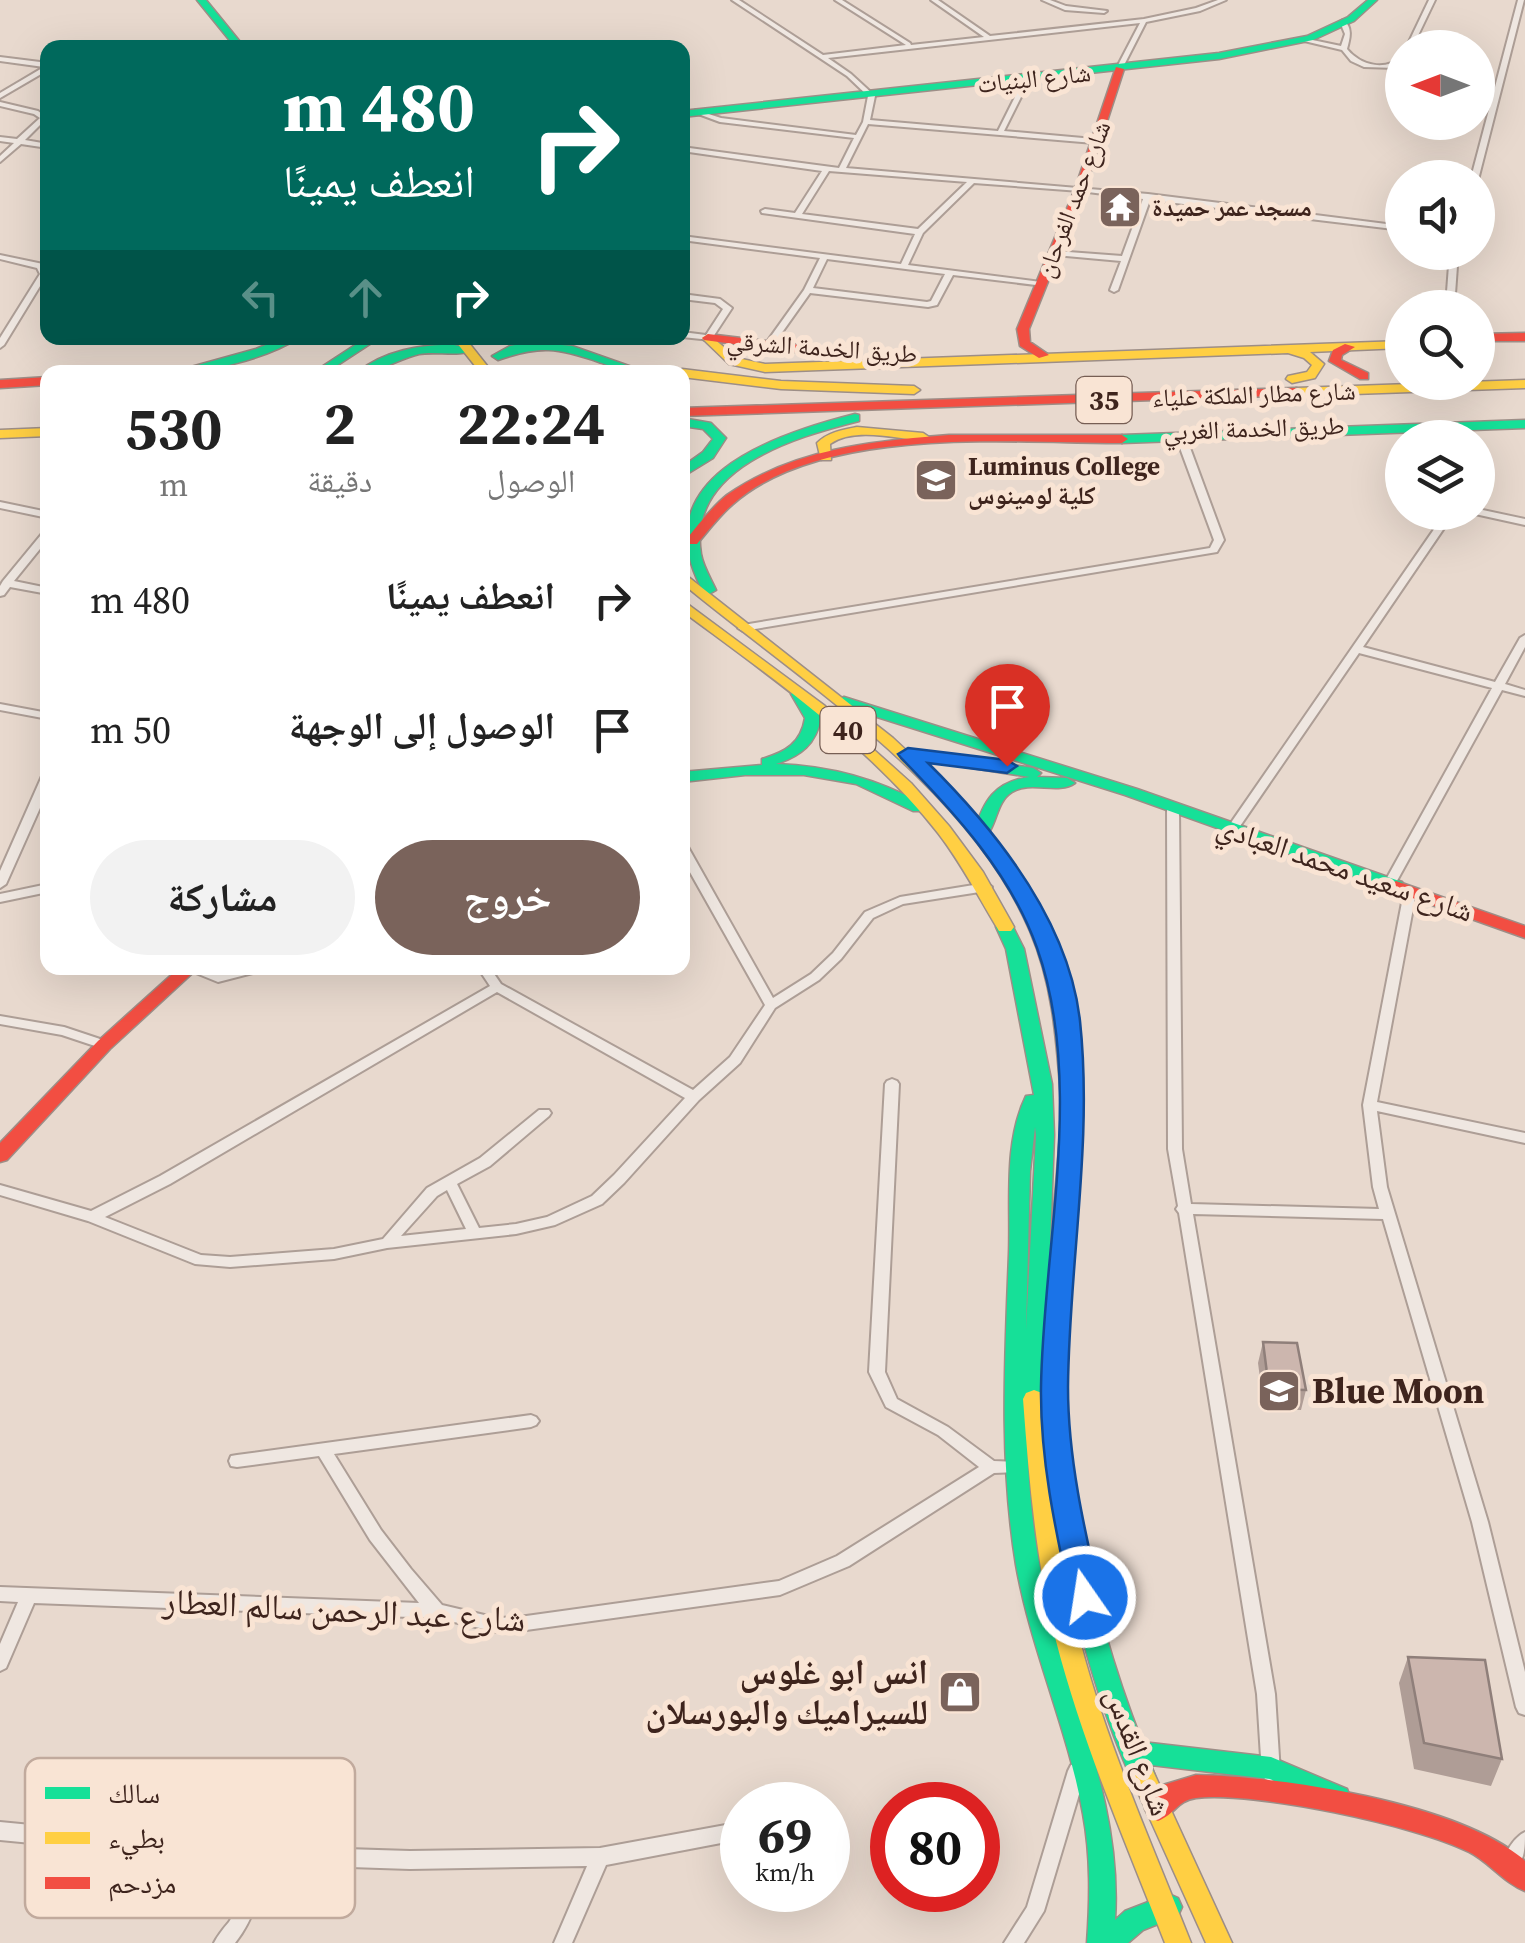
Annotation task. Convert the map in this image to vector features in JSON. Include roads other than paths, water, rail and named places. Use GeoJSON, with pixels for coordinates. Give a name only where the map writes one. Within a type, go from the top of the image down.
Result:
{"type":"FeatureCollection","features":[{"type":"Feature","properties":{"kind":"main road"},"geometry":{"type":"LineString","coordinates":[[184,0],[216,40]]}},
{"type":"Feature","properties":{"kind":"main road"},"geometry":{"type":"LineString","coordinates":[[200,0],[234,40]]}},
{"type":"Feature","properties":{"kind":"main road","name":"شارع البنيات"},"geometry":{"type":"LineString","coordinates":[[690,113],[1119,69],[1303,40],[1343,22],[1373,0]]}},
{"type":"Feature","properties":{"kind":"main road","name":"شارع حمد الفرحان"},"geometry":{"type":"LineString","coordinates":[[1043,353],[1023,328],[1080,189],[1119,69]]}},
{"type":"Feature","properties":{"kind":"main road","name":"طريق الخدمة الشرقي"},"geometry":{"type":"LineString","coordinates":[[708,338],[763,345],[803,358]]}},
{"type":"Feature","properties":{"kind":"main road","name":"طريق الخدمة الشرقي"},"geometry":{"type":"LineString","coordinates":[[708,338],[719,356],[734,363],[803,358],[1288,349],[1308,354],[1385,344]]}},
{"type":"Feature","properties":{"kind":"main road"},"geometry":{"type":"LineString","coordinates":[[1495,339],[1525,339]]}},
{"type":"Feature","properties":{"kind":"main road"},"geometry":{"type":"LineString","coordinates":[[208,365],[276,345]]}},
{"type":"Feature","properties":{"kind":"main road"},"geometry":{"type":"LineString","coordinates":[[331,365],[362,345]]}},
{"type":"Feature","properties":{"kind":"main road"},"geometry":{"type":"LineString","coordinates":[[383,365],[415,353],[456,345]]}},
{"type":"Feature","properties":{"kind":"main road"},"geometry":{"type":"LineString","coordinates":[[476,345],[498,356],[506,365]]}},
{"type":"Feature","properties":{"kind":"main road"},"geometry":{"type":"LineString","coordinates":[[498,356],[514,345]]}},
{"type":"Feature","properties":{"kind":"main road"},"geometry":{"type":"LineString","coordinates":[[538,345],[636,365]]}},
{"type":"Feature","properties":{"kind":"main road"},"geometry":{"type":"LineString","coordinates":[[572,345],[644,365]]}},
{"type":"Feature","properties":{"kind":"main road"},"geometry":{"type":"LineString","coordinates":[[734,363],[732,356],[737,349],[763,345]]}},
{"type":"Feature","properties":{"kind":"main road","name":"طريق الخدمة الشرقي"},"geometry":{"type":"LineString","coordinates":[[1043,353],[1320,352],[1385,345]]}},
{"type":"Feature","properties":{"kind":"main road"},"geometry":{"type":"LineString","coordinates":[[1349,347],[1337,353],[1335,360],[1364,376]]}},
{"type":"Feature","properties":{"kind":"main road"},"geometry":{"type":"LineString","coordinates":[[1292,379],[1311,375],[1320,352]]}},
{"type":"Feature","properties":{"kind":"main road"},"geometry":{"type":"LineString","coordinates":[[1495,372],[1525,371]]}},
{"type":"Feature","properties":{"kind":"main road"},"geometry":{"type":"LineString","coordinates":[[690,374],[935,398]]}},
{"type":"Feature","properties":{"kind":"main road","name":"شارع مطار الملكة علياء"},"geometry":{"type":"LineString","coordinates":[[690,412],[1385,376]]}},
{"type":"Feature","properties":{"kind":"main road"},"geometry":{"type":"LineString","coordinates":[[0,384],[40,382]]}},
{"type":"Feature","properties":{"kind":"main road","name":"شارع مطار الملكة علياء"},"geometry":{"type":"LineString","coordinates":[[690,398],[935,398],[1525,384]]}},
{"type":"Feature","properties":{"kind":"main road"},"geometry":{"type":"LineString","coordinates":[[722,611],[696,568],[690,544],[692,524],[704,496],[729,470],[766,446],[844,420],[935,398]]}},
{"type":"Feature","properties":{"kind":"main road"},"geometry":{"type":"LineString","coordinates":[[0,418],[40,417]]}},
{"type":"Feature","properties":{"kind":"main road","name":"طريق الخدمة الغربي"},"geometry":{"type":"LineString","coordinates":[[1017,438],[1181,437],[1525,421]]}},
{"type":"Feature","properties":{"kind":"main road","name":"طريق الخدمة الغربي"},"geometry":{"type":"LineString","coordinates":[[690,544],[708,517],[744,486],[790,464],[826,457],[1017,438],[1525,421]]}},
{"type":"Feature","properties":{"kind":"main road"},"geometry":{"type":"LineString","coordinates":[[690,423],[707,426],[720,438],[708,455],[690,467]]}},
{"type":"Feature","properties":{"kind":"main road"},"geometry":{"type":"LineString","coordinates":[[0,434],[40,432]]}},
{"type":"Feature","properties":{"kind":"main road","name":"شارع القدس"},"geometry":{"type":"LineString","coordinates":[[690,583],[908,754],[982,833],[1034,914],[1057,972],[1068,1018],[1072,1071],[1056,1338],[1058,1464],[1085,1597],[1134,1752],[1219,1943]]}},
{"type":"Feature","properties":{"kind":"main road","name":"شارع القدس"},"geometry":{"type":"LineString","coordinates":[[690,610],[882,759],[936,820],[986,887],[1015,949],[1043,1084],[1045,1135],[1034,1382],[1042,1504],[1060,1607],[1084,1692],[1120,1796],[1180,1943]]}},
{"type":"Feature","properties":{"kind":"main road"},"geometry":{"type":"LineString","coordinates":[[738,770],[789,755],[808,742],[813,718],[794,690]]}},
{"type":"Feature","properties":{"kind":"main road","name":"شارع سعيد محمد العبادي"},"geometry":{"type":"LineString","coordinates":[[844,702],[1169,806],[1525,932]]}},
{"type":"Feature","properties":{"kind":"main road"},"geometry":{"type":"LineString","coordinates":[[882,759],[908,754]]}},
{"type":"Feature","properties":{"kind":"main road","name":"شارع سعيد محمد العبادي"},"geometry":{"type":"LineString","coordinates":[[908,754],[1007,766],[1123,800],[1169,806]]}},
{"type":"Feature","properties":{"kind":"main road"},"geometry":{"type":"LineString","coordinates":[[690,776],[802,768],[854,774],[888,786],[936,820]]}},
{"type":"Feature","properties":{"kind":"main road"},"geometry":{"type":"LineString","coordinates":[[982,833],[988,804],[1003,788],[1028,781],[1067,783]]}},
{"type":"Feature","properties":{"kind":"main road"},"geometry":{"type":"LineString","coordinates":[[1020,975],[1042,981],[1057,972]]}},
{"type":"Feature","properties":{"kind":"main road"},"geometry":{"type":"LineString","coordinates":[[0,1155],[104,1045],[184,975]]}},
{"type":"Feature","properties":{"kind":"main road"},"geometry":{"type":"LineString","coordinates":[[1043,1084],[1029,1106],[1024,1160],[1013,1363],[1013,1466],[1028,1574],[1099,1820],[1109,1879],[1100,1943]]}},
{"type":"Feature","properties":{"kind":"main road"},"geometry":{"type":"LineString","coordinates":[[1134,1752],[1271,1768],[1347,1802],[1446,1829],[1510,1863],[1525,1880]]}},
{"type":"Feature","properties":{"kind":"main road"},"geometry":{"type":"LineString","coordinates":[[1158,1809],[1172,1792],[1188,1785],[1347,1802]]}},
{"type":"Feature","properties":{"kind":"main road"},"geometry":{"type":"LineString","coordinates":[[1108,1943],[1134,1920],[1196,1892]]}},
{"type":"Feature","properties":{"kind":"main road"},"geometry":{"type":"LineString","coordinates":[[1180,1943],[1209,1924]]}},
{"type":"Feature","properties":{"kind":"street"},"geometry":{"type":"LineString","coordinates":[[735,0],[872,96],[866,122],[840,170]]}},
{"type":"Feature","properties":{"kind":"street"},"geometry":{"type":"LineString","coordinates":[[838,0],[908,44]]}},
{"type":"Feature","properties":{"kind":"street"},"geometry":{"type":"LineString","coordinates":[[934,0],[987,36]]}},
{"type":"Feature","properties":{"kind":"street"},"geometry":{"type":"LineString","coordinates":[[1045,0],[1065,8],[1104,11]]}},
{"type":"Feature","properties":{"kind":"street"},"geometry":{"type":"LineString","coordinates":[[1099,26],[1108,0]]}},
{"type":"Feature","properties":{"kind":"street"},"geometry":{"type":"LineString","coordinates":[[820,57],[908,44],[1144,21],[1198,10],[1223,0]]}},
{"type":"Feature","properties":{"kind":"street"},"geometry":{"type":"LineString","coordinates":[[1417,30],[1432,0]]}},
{"type":"Feature","properties":{"kind":"street"},"geometry":{"type":"LineString","coordinates":[[1478,160],[1518,0]]}},
{"type":"Feature","properties":{"kind":"street"},"geometry":{"type":"LineString","coordinates":[[1119,69],[1144,21]]}},
{"type":"Feature","properties":{"kind":"street"},"geometry":{"type":"LineString","coordinates":[[1343,22],[1348,34],[1344,49]]}},
{"type":"Feature","properties":{"kind":"street"},"geometry":{"type":"LineString","coordinates":[[1303,40],[1344,49],[1354,62],[1385,66]]}},
{"type":"Feature","properties":{"kind":"street"},"geometry":{"type":"LineString","coordinates":[[0,59],[40,65]]}},
{"type":"Feature","properties":{"kind":"street"},"geometry":{"type":"LineString","coordinates":[[0,100],[40,72]]}},
{"type":"Feature","properties":{"kind":"street"},"geometry":{"type":"LineString","coordinates":[[1000,133],[1018,97],[1015,80]]}},
{"type":"Feature","properties":{"kind":"street"},"geometry":{"type":"LineString","coordinates":[[0,100],[40,115]]}},
{"type":"Feature","properties":{"kind":"street"},"geometry":{"type":"LineString","coordinates":[[690,113],[859,137]]}},
{"type":"Feature","properties":{"kind":"street"},"geometry":{"type":"LineString","coordinates":[[0,160],[40,122]]}},
{"type":"Feature","properties":{"kind":"street"},"geometry":{"type":"LineString","coordinates":[[866,122],[1094,141]]}},
{"type":"Feature","properties":{"kind":"street"},"geometry":{"type":"LineString","coordinates":[[0,139],[40,145]]}},
{"type":"Feature","properties":{"kind":"street"},"geometry":{"type":"LineString","coordinates":[[690,150],[840,170],[1148,196],[1385,226]]}},
{"type":"Feature","properties":{"kind":"street"},"geometry":{"type":"LineString","coordinates":[[797,215],[827,168]]}},
{"type":"Feature","properties":{"kind":"street"},"geometry":{"type":"LineString","coordinates":[[903,267],[920,232],[972,181]]}},
{"type":"Feature","properties":{"kind":"street"},"geometry":{"type":"LineString","coordinates":[[1114,290],[1148,196]]}},
{"type":"Feature","properties":{"kind":"street"},"geometry":{"type":"LineString","coordinates":[[765,211],[920,232]]}},
{"type":"Feature","properties":{"kind":"street"},"geometry":{"type":"LineString","coordinates":[[690,239],[1041,284]]}},
{"type":"Feature","properties":{"kind":"street"},"geometry":{"type":"LineString","coordinates":[[1055,253],[1125,259]]}},
{"type":"Feature","properties":{"kind":"street"},"geometry":{"type":"LineString","coordinates":[[0,258],[40,269]]}},
{"type":"Feature","properties":{"kind":"street"},"geometry":{"type":"LineString","coordinates":[[763,345],[808,290],[824,258]]}},
{"type":"Feature","properties":{"kind":"street"},"geometry":{"type":"LineString","coordinates":[[808,290],[928,306],[934,304],[950,273]]}},
{"type":"Feature","properties":{"kind":"street"},"geometry":{"type":"LineString","coordinates":[[0,345],[40,276]]}},
{"type":"Feature","properties":{"kind":"street"},"geometry":{"type":"LineString","coordinates":[[690,298],[727,305],[708,338],[690,335]]}},
{"type":"Feature","properties":{"kind":"street"},"geometry":{"type":"LineString","coordinates":[[743,628],[1209,552],[1218,547],[1220,540],[1181,437]]}},
{"type":"Feature","properties":{"kind":"street"},"geometry":{"type":"LineString","coordinates":[[0,505],[40,513]]}},
{"type":"Feature","properties":{"kind":"street"},"geometry":{"type":"LineString","coordinates":[[1495,516],[1525,522]]}},
{"type":"Feature","properties":{"kind":"street"},"geometry":{"type":"LineString","coordinates":[[1232,830],[1440,530]]}},
{"type":"Feature","properties":{"kind":"street"},"geometry":{"type":"LineString","coordinates":[[4,588],[40,542]]}},
{"type":"Feature","properties":{"kind":"street"},"geometry":{"type":"LineString","coordinates":[[4,588],[40,590]]}},
{"type":"Feature","properties":{"kind":"street"},"geometry":{"type":"LineString","coordinates":[[1389,885],[1525,638]]}},
{"type":"Feature","properties":{"kind":"street"},"geometry":{"type":"LineString","coordinates":[[1357,650],[1525,694]]}},
{"type":"Feature","properties":{"kind":"street"},"geometry":{"type":"LineString","coordinates":[[0,708],[40,715]]}},
{"type":"Feature","properties":{"kind":"street"},"geometry":{"type":"LineString","coordinates":[[0,884],[40,794]]}},
{"type":"Feature","properties":{"kind":"street"},"geometry":{"type":"LineString","coordinates":[[1169,806],[1174,1128],[1183,1208],[1266,1694],[1271,1768],[1268,1796]]}},
{"type":"Feature","properties":{"kind":"street"},"geometry":{"type":"LineString","coordinates":[[690,868],[771,1006]]}},
{"type":"Feature","properties":{"kind":"street"},"geometry":{"type":"LineString","coordinates":[[0,1190],[92,1217],[200,1260],[274,1260],[550,1221],[597,1200],[734,1060],[771,1006],[815,977],[837,956],[860,922],[900,901],[986,887]]}},
{"type":"Feature","properties":{"kind":"street"},"geometry":{"type":"LineString","coordinates":[[0,898],[40,890]]}},
{"type":"Feature","properties":{"kind":"street"},"geometry":{"type":"LineString","coordinates":[[1410,892],[1370,1105],[1386,1214],[1432,1352],[1484,1538],[1525,1707]]}},
{"type":"Feature","properties":{"kind":"street"},"geometry":{"type":"LineString","coordinates":[[210,975],[239,975]]}},
{"type":"Feature","properties":{"kind":"street"},"geometry":{"type":"LineString","coordinates":[[489,975],[497,987],[694,1097]]}},
{"type":"Feature","properties":{"kind":"street"},"geometry":{"type":"LineString","coordinates":[[92,1217],[165,1180],[497,987]]}},
{"type":"Feature","properties":{"kind":"street"},"geometry":{"type":"LineString","coordinates":[[0,1020],[64,1031],[104,1045]]}},
{"type":"Feature","properties":{"kind":"street"},"geometry":{"type":"LineString","coordinates":[[892,1084],[876,1372],[891,1403],[943,1432],[991,1467]]}},
{"type":"Feature","properties":{"kind":"street"},"geometry":{"type":"LineString","coordinates":[[1370,1105],[1525,1138]]}},
{"type":"Feature","properties":{"kind":"street"},"geometry":{"type":"LineString","coordinates":[[386,1244],[432,1192],[485,1162],[544,1113]]}},
{"type":"Feature","properties":{"kind":"street"},"geometry":{"type":"LineString","coordinates":[[449,1182],[475,1234]]}},
{"type":"Feature","properties":{"kind":"street"},"geometry":{"type":"LineString","coordinates":[[1183,1208],[1386,1214]]}},
{"type":"Feature","properties":{"kind":"street"},"geometry":{"type":"LineString","coordinates":[[238,1461],[531,1422]]}},
{"type":"Feature","properties":{"kind":"street"},"geometry":{"type":"LineString","coordinates":[[324,1451],[344,1488],[410,1584],[437,1611]]}},
{"type":"Feature","properties":{"kind":"street","name":"شارع عبد الرحمن سالم العطار"},"geometry":{"type":"LineString","coordinates":[[0,1594],[437,1611],[496,1624],[519,1624],[780,1588],[843,1561],[991,1467],[1013,1466]]}},
{"type":"Feature","properties":{"kind":"street"},"geometry":{"type":"LineString","coordinates":[[0,1663],[30,1596]]}},
{"type":"Feature","properties":{"kind":"street"},"geometry":{"type":"LineString","coordinates":[[1013,1943],[1035,1910],[1081,1759]]}},
{"type":"Feature","properties":{"kind":"street"},"geometry":{"type":"LineString","coordinates":[[0,1831],[25,1833]]}},
{"type":"Feature","properties":{"kind":"street"},"geometry":{"type":"LineString","coordinates":[[355,1858],[600,1856],[720,1835]]}},
{"type":"Feature","properties":{"kind":"street"},"geometry":{"type":"LineString","coordinates":[[1510,1863],[1525,1841]]}},
{"type":"Feature","properties":{"kind":"street"},"geometry":{"type":"LineString","coordinates":[[563,1943],[600,1856]]}},
{"type":"Feature","properties":{"kind":"street"},"geometry":{"type":"LineString","coordinates":[[223,1943],[239,1918]]}},
{"type":"Feature","properties":{"kind":"place","name":"مسجد عمر حميدة"},"geometry":{"type":"Point","coordinates":[1120,207]}},
{"type":"Feature","properties":{"kind":"place","name":"Luminus College كلية لومينوس"},"geometry":{"type":"Point","coordinates":[936,480]}},
{"type":"Feature","properties":{"kind":"place","name":"Blue Moon"},"geometry":{"type":"Point","coordinates":[1279,1391]}},
{"type":"Feature","properties":{"kind":"place","name":"انس ابو غلوس للسيراميك والبورسلان"},"geometry":{"type":"Point","coordinates":[960,1692]}}]}
